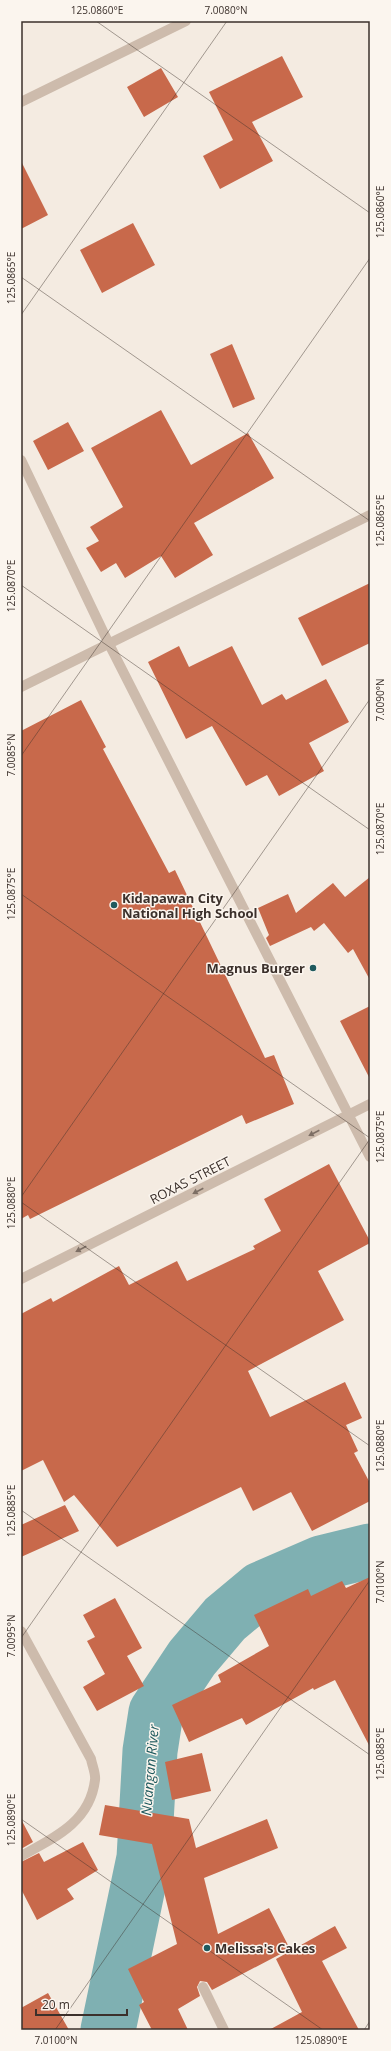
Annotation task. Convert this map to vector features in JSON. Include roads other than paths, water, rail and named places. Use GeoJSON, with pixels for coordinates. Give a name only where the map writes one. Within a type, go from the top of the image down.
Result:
{"type":"FeatureCollection","features":[{"type":"Feature","properties":{"kind":"street"},"geometry":{"type":"LineString","coordinates":[[21,102],[186,21]]}},
{"type":"Feature","properties":{"kind":"street"},"geometry":{"type":"LineString","coordinates":[[21,460],[109,644],[370,1157]]}},
{"type":"Feature","properties":{"kind":"street"},"geometry":{"type":"LineString","coordinates":[[21,687],[370,514]]}},
{"type":"Feature","properties":{"kind":"street","name":"ROXAS STREET"},"geometry":{"type":"LineString","coordinates":[[21,1279],[370,1104]]}},
{"type":"Feature","properties":{"kind":"street"},"geometry":{"type":"LineString","coordinates":[[21,1631],[91,1759],[95,1779],[89,1801],[74,1824],[53,1839],[21,1856]]}},
{"type":"Feature","properties":{"kind":"street"},"geometry":{"type":"LineString","coordinates":[[203,1987],[224,2030]]}},
{"type":"Feature","properties":{"kind":"waterway","name":"Nuangan River"},"geometry":{"type":"LineString","coordinates":[[108,2030],[144,1858],[150,1751],[156,1712],[192,1658],[225,1619],[261,1589],[321,1563],[370,1551]]}},
{"type":"Feature","properties":{"kind":"place","name":"Kidapawan City National High School"},"geometry":{"type":"Point","coordinates":[114,905]}},
{"type":"Feature","properties":{"kind":"place","name":"Magnus Burger"},"geometry":{"type":"Point","coordinates":[313,968]}},
{"type":"Feature","properties":{"kind":"place","name":"Melissa's Cakes"},"geometry":{"type":"Point","coordinates":[207,1948]}}]}
